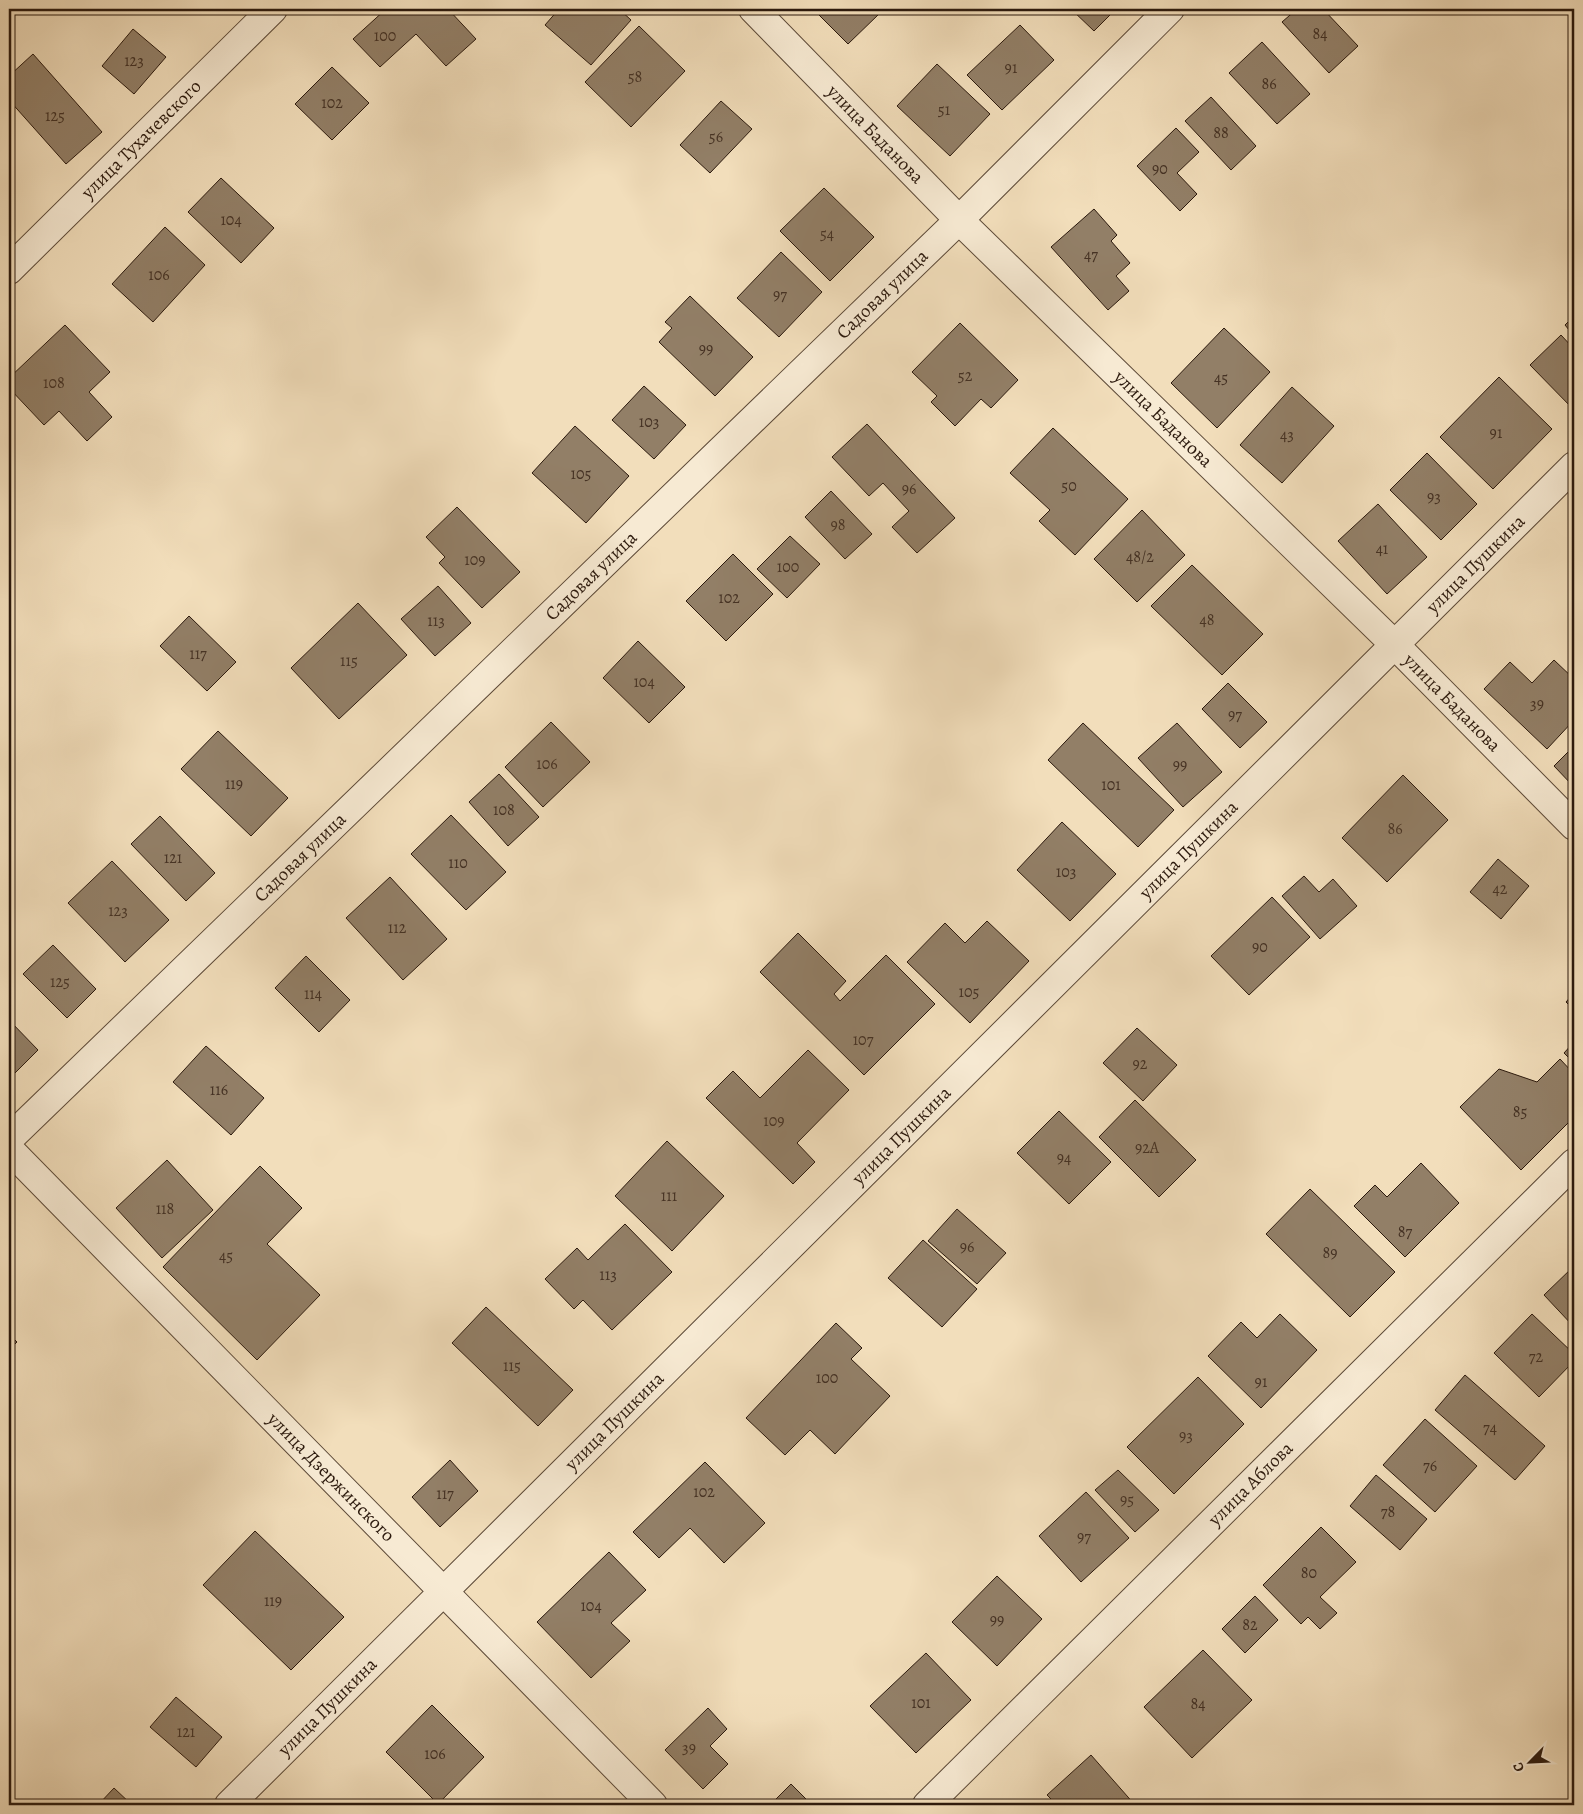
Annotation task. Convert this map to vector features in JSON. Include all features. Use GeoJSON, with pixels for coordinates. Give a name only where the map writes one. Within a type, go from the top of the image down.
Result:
{"type":"FeatureCollection","features":[{"type":"Feature","properties":{"kind":"street","name":"улица Тухачевского"},"geometry":{"type":"LineString","coordinates":[[9,270],[273,9]]}},
{"type":"Feature","properties":{"kind":"street","name":"улица Баданова"},"geometry":{"type":"LineString","coordinates":[[754,9],[959,220],[1395,645],[1574,826]]}},
{"type":"Feature","properties":{"kind":"street","name":"Садовая улица"},"geometry":{"type":"LineString","coordinates":[[9,1139],[959,220],[1170,9]]}},
{"type":"Feature","properties":{"kind":"street","name":"улица Пушкина"},"geometry":{"type":"LineString","coordinates":[[229,1805],[1574,466]]}},
{"type":"Feature","properties":{"kind":"street","name":"улица Дзержинского"},"geometry":{"type":"LineString","coordinates":[[9,1149],[652,1805]]}},
{"type":"Feature","properties":{"kind":"street","name":"улица Аблова"},"geometry":{"type":"LineString","coordinates":[[927,1805],[1574,1163]]}},
{"type":"Feature","properties":{"kind":"building"},"geometry":{"type":"Polygon","coordinates":[[[386,9],[448,9],[476,39],[446,66],[416,34],[380,67],[353,39],[386,9]]]}},
{"type":"Feature","properties":{"kind":"building"},"geometry":{"type":"Polygon","coordinates":[[[559,9],[619,9],[631,20],[591,65],[545,25],[559,9]]]}},
{"type":"Feature","properties":{"kind":"building"},"geometry":{"type":"Polygon","coordinates":[[[813,9],[874,9],[879,14],[848,44],[813,9]]]}},
{"type":"Feature","properties":{"kind":"building"},"geometry":{"type":"Polygon","coordinates":[[[1071,9],[1116,9],[1094,31],[1071,9]]]}},
{"type":"Feature","properties":{"kind":"building"},"geometry":{"type":"Polygon","coordinates":[[[1297,9],[1323,9],[1358,46],[1329,73],[1282,22],[1297,9]]]}},
{"type":"Feature","properties":{"kind":"building"},"geometry":{"type":"Polygon","coordinates":[[[1020,25],[1054,60],[1002,110],[967,75],[1020,25]]]}},
{"type":"Feature","properties":{"kind":"building"},"geometry":{"type":"Polygon","coordinates":[[[639,26],[685,71],[631,127],[585,82],[639,26]]]}},
{"type":"Feature","properties":{"kind":"building"},"geometry":{"type":"Polygon","coordinates":[[[133,29],[166,57],[134,94],[102,66],[133,29]]]}},
{"type":"Feature","properties":{"kind":"building"},"geometry":{"type":"Polygon","coordinates":[[[1262,42],[1310,94],[1277,124],[1229,73],[1262,42]]]}},
{"type":"Feature","properties":{"kind":"building"},"geometry":{"type":"Polygon","coordinates":[[[33,54],[102,132],[66,164],[9,100],[9,76],[33,54]]]}},
{"type":"Feature","properties":{"kind":"building"},"geometry":{"type":"Polygon","coordinates":[[[937,64],[990,114],[950,156],[897,106],[937,64]]]}},
{"type":"Feature","properties":{"kind":"building"},"geometry":{"type":"Polygon","coordinates":[[[332,67],[369,103],[332,140],[295,104],[332,67]]]}},
{"type":"Feature","properties":{"kind":"building"},"geometry":{"type":"Polygon","coordinates":[[[1211,97],[1256,146],[1231,170],[1185,121],[1211,97]]]}},
{"type":"Feature","properties":{"kind":"building"},"geometry":{"type":"Polygon","coordinates":[[[721,101],[752,129],[710,173],[680,145],[721,101]]]}},
{"type":"Feature","properties":{"kind":"building"},"geometry":{"type":"Polygon","coordinates":[[[1176,128],[1199,152],[1177,173],[1197,194],[1180,211],[1137,166],[1176,128]]]}},
{"type":"Feature","properties":{"kind":"building"},"geometry":{"type":"Polygon","coordinates":[[[221,178],[274,228],[241,263],[188,212],[221,178]]]}},
{"type":"Feature","properties":{"kind":"building"},"geometry":{"type":"Polygon","coordinates":[[[824,188],[874,237],[830,281],[780,231],[824,188]]]}},
{"type":"Feature","properties":{"kind":"building"},"geometry":{"type":"Polygon","coordinates":[[[1094,209],[1117,235],[1111,241],[1130,263],[1116,276],[1129,291],[1108,310],[1051,247],[1094,209]]]}},
{"type":"Feature","properties":{"kind":"building"},"geometry":{"type":"Polygon","coordinates":[[[165,227],[205,265],[153,322],[112,284],[165,227]]]}},
{"type":"Feature","properties":{"kind":"building"},"geometry":{"type":"Polygon","coordinates":[[[781,252],[822,292],[779,337],[737,298],[781,252]]]}},
{"type":"Feature","properties":{"kind":"building"},"geometry":{"type":"Polygon","coordinates":[[[690,296],[753,357],[715,396],[659,342],[672,328],[665,322],[690,296]]]}},
{"type":"Feature","properties":{"kind":"building"},"geometry":{"type":"Polygon","coordinates":[[[1574,316],[1574,336],[1565,325],[1574,316]]]}},
{"type":"Feature","properties":{"kind":"building"},"geometry":{"type":"Polygon","coordinates":[[[960,323],[1018,380],[991,408],[981,399],[955,426],[931,402],[937,396],[912,372],[960,323]]]}},
{"type":"Feature","properties":{"kind":"building"},"geometry":{"type":"Polygon","coordinates":[[[65,325],[110,372],[89,392],[112,417],[87,441],[59,411],[44,425],[9,388],[9,378],[65,325]]]}},
{"type":"Feature","properties":{"kind":"building"},"geometry":{"type":"Polygon","coordinates":[[[1224,328],[1270,372],[1217,428],[1171,383],[1224,328]]]}},
{"type":"Feature","properties":{"kind":"building"},"geometry":{"type":"Polygon","coordinates":[[[1561,335],[1574,349],[1574,410],[1530,365],[1561,335]]]}},
{"type":"Feature","properties":{"kind":"building"},"geometry":{"type":"Polygon","coordinates":[[[1499,377],[1552,429],[1493,489],[1440,437],[1499,377]]]}},
{"type":"Feature","properties":{"kind":"building"},"geometry":{"type":"Polygon","coordinates":[[[644,386],[686,425],[654,459],[612,420],[644,386]]]}},
{"type":"Feature","properties":{"kind":"building"},"geometry":{"type":"Polygon","coordinates":[[[1292,387],[1334,426],[1282,483],[1240,445],[1292,387]]]}},
{"type":"Feature","properties":{"kind":"building"},"geometry":{"type":"Polygon","coordinates":[[[867,424],[955,518],[917,553],[892,527],[909,511],[883,483],[869,496],[832,457],[867,424]]]}},
{"type":"Feature","properties":{"kind":"building"},"geometry":{"type":"Polygon","coordinates":[[[575,426],[629,476],[586,523],[532,473],[575,426]]]}},
{"type":"Feature","properties":{"kind":"building"},"geometry":{"type":"Polygon","coordinates":[[[1053,428],[1128,499],[1075,555],[1039,521],[1050,510],[1010,473],[1053,428]]]}},
{"type":"Feature","properties":{"kind":"building"},"geometry":{"type":"Polygon","coordinates":[[[1427,453],[1477,504],[1441,540],[1390,490],[1427,453]]]}},
{"type":"Feature","properties":{"kind":"building"},"geometry":{"type":"Polygon","coordinates":[[[831,491],[872,534],[845,559],[805,517],[831,491]]]}},
{"type":"Feature","properties":{"kind":"building"},"geometry":{"type":"Polygon","coordinates":[[[1378,504],[1427,557],[1387,594],[1338,541],[1378,504]]]}},
{"type":"Feature","properties":{"kind":"building"},"geometry":{"type":"Polygon","coordinates":[[[457,507],[520,572],[482,608],[439,563],[445,557],[426,537],[457,507]]]}},
{"type":"Feature","properties":{"kind":"building"},"geometry":{"type":"Polygon","coordinates":[[[1142,510],[1185,555],[1137,602],[1094,559],[1142,510]]]}},
{"type":"Feature","properties":{"kind":"building"},"geometry":{"type":"Polygon","coordinates":[[[790,536],[820,564],[787,598],[757,569],[790,536]]]}},
{"type":"Feature","properties":{"kind":"building"},"geometry":{"type":"Polygon","coordinates":[[[733,554],[773,594],[726,641],[686,601],[733,554]]]}},
{"type":"Feature","properties":{"kind":"building"},"geometry":{"type":"Polygon","coordinates":[[[1192,565],[1263,634],[1222,675],[1151,606],[1192,565]]]}},
{"type":"Feature","properties":{"kind":"building"},"geometry":{"type":"Polygon","coordinates":[[[438,586],[471,623],[435,656],[401,619],[438,586]]]}},
{"type":"Feature","properties":{"kind":"building"},"geometry":{"type":"Polygon","coordinates":[[[358,603],[407,655],[339,719],[291,668],[358,603]]]}},
{"type":"Feature","properties":{"kind":"building"},"geometry":{"type":"Polygon","coordinates":[[[189,616],[236,662],[207,691],[160,646],[189,616]]]}},
{"type":"Feature","properties":{"kind":"building"},"geometry":{"type":"Polygon","coordinates":[[[638,641],[685,687],[649,723],[603,678],[638,641]]]}},
{"type":"Feature","properties":{"kind":"building"},"geometry":{"type":"Polygon","coordinates":[[[1554,660],[1574,679],[1574,720],[1547,749],[1484,689],[1510,662],[1532,683],[1554,660]]]}},
{"type":"Feature","properties":{"kind":"building"},"geometry":{"type":"Polygon","coordinates":[[[1228,683],[1267,722],[1240,748],[1202,709],[1228,683]]]}},
{"type":"Feature","properties":{"kind":"building"},"geometry":{"type":"Polygon","coordinates":[[[551,722],[590,762],[543,807],[505,767],[551,722]]]}},
{"type":"Feature","properties":{"kind":"building"},"geometry":{"type":"Polygon","coordinates":[[[1083,723],[1174,810],[1138,847],[1048,760],[1083,723]]]}},
{"type":"Feature","properties":{"kind":"building"},"geometry":{"type":"Polygon","coordinates":[[[1177,723],[1222,772],[1183,807],[1138,758],[1177,723]]]}},
{"type":"Feature","properties":{"kind":"building"},"geometry":{"type":"Polygon","coordinates":[[[218,731],[288,798],[251,836],[181,769],[218,731]]]}},
{"type":"Feature","properties":{"kind":"building"},"geometry":{"type":"Polygon","coordinates":[[[1574,746],[1574,787],[1554,766],[1574,746]]]}},
{"type":"Feature","properties":{"kind":"building"},"geometry":{"type":"Polygon","coordinates":[[[499,774],[539,817],[508,846],[469,802],[499,774]]]}},
{"type":"Feature","properties":{"kind":"building"},"geometry":{"type":"Polygon","coordinates":[[[1403,775],[1448,820],[1387,882],[1342,838],[1403,775]]]}},
{"type":"Feature","properties":{"kind":"building"},"geometry":{"type":"Polygon","coordinates":[[[451,815],[506,872],[466,910],[411,854],[451,815]]]}},
{"type":"Feature","properties":{"kind":"building"},"geometry":{"type":"Polygon","coordinates":[[[160,816],[215,873],[186,901],[131,844],[160,816]]]}},
{"type":"Feature","properties":{"kind":"building"},"geometry":{"type":"Polygon","coordinates":[[[1062,822],[1116,874],[1070,921],[1017,870],[1062,822]]]}},
{"type":"Feature","properties":{"kind":"building"},"geometry":{"type":"Polygon","coordinates":[[[1498,859],[1529,886],[1501,919],[1470,892],[1498,859]]]}},
{"type":"Feature","properties":{"kind":"building"},"geometry":{"type":"Polygon","coordinates":[[[112,861],[169,920],[125,962],[68,903],[112,861]]]}},
{"type":"Feature","properties":{"kind":"building"},"geometry":{"type":"Polygon","coordinates":[[[1304,876],[1319,892],[1333,879],[1357,906],[1320,939],[1282,896],[1304,876]]]}},
{"type":"Feature","properties":{"kind":"building"},"geometry":{"type":"Polygon","coordinates":[[[390,877],[447,939],[403,980],[346,918],[390,877]]]}},
{"type":"Feature","properties":{"kind":"building"},"geometry":{"type":"Polygon","coordinates":[[[1272,897],[1310,937],[1249,995],[1211,956],[1272,897]]]}},
{"type":"Feature","properties":{"kind":"building"},"geometry":{"type":"Polygon","coordinates":[[[987,921],[1029,961],[970,1023],[907,962],[945,923],[965,943],[987,921]]]}},
{"type":"Feature","properties":{"kind":"building"},"geometry":{"type":"Polygon","coordinates":[[[798,933],[846,981],[834,994],[840,1001],[886,955],[935,1004],[864,1075],[760,972],[798,933]]]}},
{"type":"Feature","properties":{"kind":"building"},"geometry":{"type":"Polygon","coordinates":[[[53,945],[96,989],[67,1018],[23,974],[53,945]]]}},
{"type":"Feature","properties":{"kind":"building"},"geometry":{"type":"Polygon","coordinates":[[[306,956],[350,1000],[319,1032],[275,988],[306,956]]]}},
{"type":"Feature","properties":{"kind":"building"},"geometry":{"type":"Polygon","coordinates":[[[1574,993],[1574,1010],[1566,1002],[1574,993]]]}},
{"type":"Feature","properties":{"kind":"building"},"geometry":{"type":"Polygon","coordinates":[[[9,1020],[38,1050],[9,1079],[9,1020]]]}},
{"type":"Feature","properties":{"kind":"building"},"geometry":{"type":"Polygon","coordinates":[[[1137,1028],[1177,1065],[1143,1101],[1103,1063],[1137,1028]]]}},
{"type":"Feature","properties":{"kind":"building"},"geometry":{"type":"Polygon","coordinates":[[[1574,1042],[1574,1063],[1564,1053],[1574,1042]]]}},
{"type":"Feature","properties":{"kind":"building"},"geometry":{"type":"Polygon","coordinates":[[[206,1046],[264,1098],[231,1135],[173,1082],[206,1046]]]}},
{"type":"Feature","properties":{"kind":"building"},"geometry":{"type":"Polygon","coordinates":[[[808,1050],[849,1090],[797,1143],[815,1162],[793,1184],[706,1098],[733,1071],[760,1098],[808,1050]]]}},
{"type":"Feature","properties":{"kind":"building"},"geometry":{"type":"Polygon","coordinates":[[[1560,1059],[1574,1074],[1574,1117],[1521,1170],[1460,1107],[1499,1069],[1537,1082],[1560,1059]]]}},
{"type":"Feature","properties":{"kind":"building"},"geometry":{"type":"Polygon","coordinates":[[[1135,1100],[1196,1160],[1159,1197],[1099,1137],[1135,1100]]]}},
{"type":"Feature","properties":{"kind":"building"},"geometry":{"type":"Polygon","coordinates":[[[1059,1111],[1111,1162],[1069,1204],[1017,1153],[1059,1111]]]}},
{"type":"Feature","properties":{"kind":"building"},"geometry":{"type":"Polygon","coordinates":[[[667,1141],[724,1196],[672,1251],[615,1196],[667,1141]]]}},
{"type":"Feature","properties":{"kind":"building"},"geometry":{"type":"Polygon","coordinates":[[[167,1160],[213,1210],[162,1258],[116,1208],[167,1160]]]}},
{"type":"Feature","properties":{"kind":"building"},"geometry":{"type":"Polygon","coordinates":[[[1421,1163],[1459,1203],[1405,1257],[1354,1206],[1375,1185],[1387,1197],[1421,1163]]]}},
{"type":"Feature","properties":{"kind":"building"},"geometry":{"type":"Polygon","coordinates":[[[260,1166],[302,1208],[267,1244],[320,1295],[257,1360],[163,1267],[260,1166]]]}},
{"type":"Feature","properties":{"kind":"building"},"geometry":{"type":"Polygon","coordinates":[[[1310,1189],[1395,1272],[1350,1317],[1266,1234],[1310,1189]]]}},
{"type":"Feature","properties":{"kind":"building"},"geometry":{"type":"Polygon","coordinates":[[[957,1209],[1006,1253],[977,1284],[928,1241],[957,1209]]]}},
{"type":"Feature","properties":{"kind":"building"},"geometry":{"type":"Polygon","coordinates":[[[625,1224],[672,1272],[612,1330],[583,1300],[574,1309],[545,1279],[577,1248],[588,1260],[625,1224]]]}},
{"type":"Feature","properties":{"kind":"building"},"geometry":{"type":"Polygon","coordinates":[[[923,1240],[977,1289],[942,1327],[888,1278],[923,1240]]]}},
{"type":"Feature","properties":{"kind":"building"},"geometry":{"type":"Polygon","coordinates":[[[1574,1268],[1574,1327],[1544,1295],[1574,1268]]]}},
{"type":"Feature","properties":{"kind":"building"},"geometry":{"type":"Polygon","coordinates":[[[486,1307],[573,1390],[538,1426],[452,1343],[486,1307]]]}},
{"type":"Feature","properties":{"kind":"building"},"geometry":{"type":"Polygon","coordinates":[[[1280,1314],[1317,1350],[1261,1408],[1208,1356],[1241,1322],[1257,1338],[1280,1314]]]}},
{"type":"Feature","properties":{"kind":"building"},"geometry":{"type":"Polygon","coordinates":[[[1532,1314],[1574,1354],[1574,1361],[1539,1397],[1494,1353],[1532,1314]]]}},
{"type":"Feature","properties":{"kind":"building"},"geometry":{"type":"Polygon","coordinates":[[[836,1323],[862,1348],[851,1359],[890,1396],[835,1454],[810,1430],[785,1455],[746,1418],[836,1323]]]}},
{"type":"Feature","properties":{"kind":"building"},"geometry":{"type":"Polygon","coordinates":[[[9,1334],[17,1342],[9,1350],[9,1334]]]}},
{"type":"Feature","properties":{"kind":"building"},"geometry":{"type":"Polygon","coordinates":[[[1465,1375],[1545,1446],[1515,1480],[1435,1410],[1465,1375]]]}},
{"type":"Feature","properties":{"kind":"building"},"geometry":{"type":"Polygon","coordinates":[[[1198,1377],[1244,1424],[1174,1494],[1127,1447],[1198,1377]]]}},
{"type":"Feature","properties":{"kind":"building"},"geometry":{"type":"Polygon","coordinates":[[[1425,1419],[1477,1466],[1435,1512],[1383,1465],[1425,1419]]]}},
{"type":"Feature","properties":{"kind":"building"},"geometry":{"type":"Polygon","coordinates":[[[450,1460],[478,1491],[440,1527],[412,1497],[450,1460]]]}},
{"type":"Feature","properties":{"kind":"building"},"geometry":{"type":"Polygon","coordinates":[[[705,1462],[765,1523],[724,1563],[690,1528],[659,1558],[633,1532],[705,1462]]]}},
{"type":"Feature","properties":{"kind":"building"},"geometry":{"type":"Polygon","coordinates":[[[1118,1470],[1159,1510],[1135,1532],[1095,1490],[1118,1470]]]}},
{"type":"Feature","properties":{"kind":"building"},"geometry":{"type":"Polygon","coordinates":[[[1376,1475],[1427,1519],[1400,1550],[1350,1506],[1376,1475]]]}},
{"type":"Feature","properties":{"kind":"building"},"geometry":{"type":"Polygon","coordinates":[[[1086,1492],[1129,1538],[1081,1582],[1039,1536],[1086,1492]]]}},
{"type":"Feature","properties":{"kind":"building"},"geometry":{"type":"Polygon","coordinates":[[[1321,1527],[1356,1562],[1320,1597],[1337,1613],[1320,1629],[1308,1617],[1301,1624],[1263,1585],[1321,1527]]]}},
{"type":"Feature","properties":{"kind":"building"},"geometry":{"type":"Polygon","coordinates":[[[255,1531],[344,1617],[291,1670],[203,1585],[255,1531]]]}},
{"type":"Feature","properties":{"kind":"building"},"geometry":{"type":"Polygon","coordinates":[[[609,1552],[646,1590],[611,1623],[630,1641],[591,1678],[537,1622],[609,1552]]]}},
{"type":"Feature","properties":{"kind":"building"},"geometry":{"type":"Polygon","coordinates":[[[997,1576],[1042,1619],[997,1666],[952,1622],[997,1576]]]}},
{"type":"Feature","properties":{"kind":"building"},"geometry":{"type":"Polygon","coordinates":[[[1255,1596],[1278,1620],[1245,1653],[1222,1629],[1255,1596]]]}},
{"type":"Feature","properties":{"kind":"building"},"geometry":{"type":"Polygon","coordinates":[[[1203,1650],[1252,1700],[1192,1758],[1144,1707],[1203,1650]]]}},
{"type":"Feature","properties":{"kind":"building"},"geometry":{"type":"Polygon","coordinates":[[[926,1653],[971,1700],[916,1753],[870,1706],[926,1653]]]}},
{"type":"Feature","properties":{"kind":"building"},"geometry":{"type":"Polygon","coordinates":[[[176,1697],[222,1737],[196,1767],[150,1727],[176,1697]]]}},
{"type":"Feature","properties":{"kind":"building"},"geometry":{"type":"Polygon","coordinates":[[[432,1705],[484,1757],[438,1804],[386,1752],[432,1705]]]}},
{"type":"Feature","properties":{"kind":"building"},"geometry":{"type":"Polygon","coordinates":[[[708,1708],[727,1729],[710,1746],[728,1764],[703,1789],[665,1750],[708,1708]]]}},
{"type":"Feature","properties":{"kind":"building"},"geometry":{"type":"Polygon","coordinates":[[[1091,1755],[1135,1805],[1057,1805],[1047,1795],[1091,1755]]]}},
{"type":"Feature","properties":{"kind":"building"},"geometry":{"type":"Polygon","coordinates":[[[791,1784],[812,1805],[770,1805],[791,1784]]]}},
{"type":"Feature","properties":{"kind":"building"},"geometry":{"type":"Polygon","coordinates":[[[114,1788],[132,1805],[98,1805],[114,1788]]]}}]}
